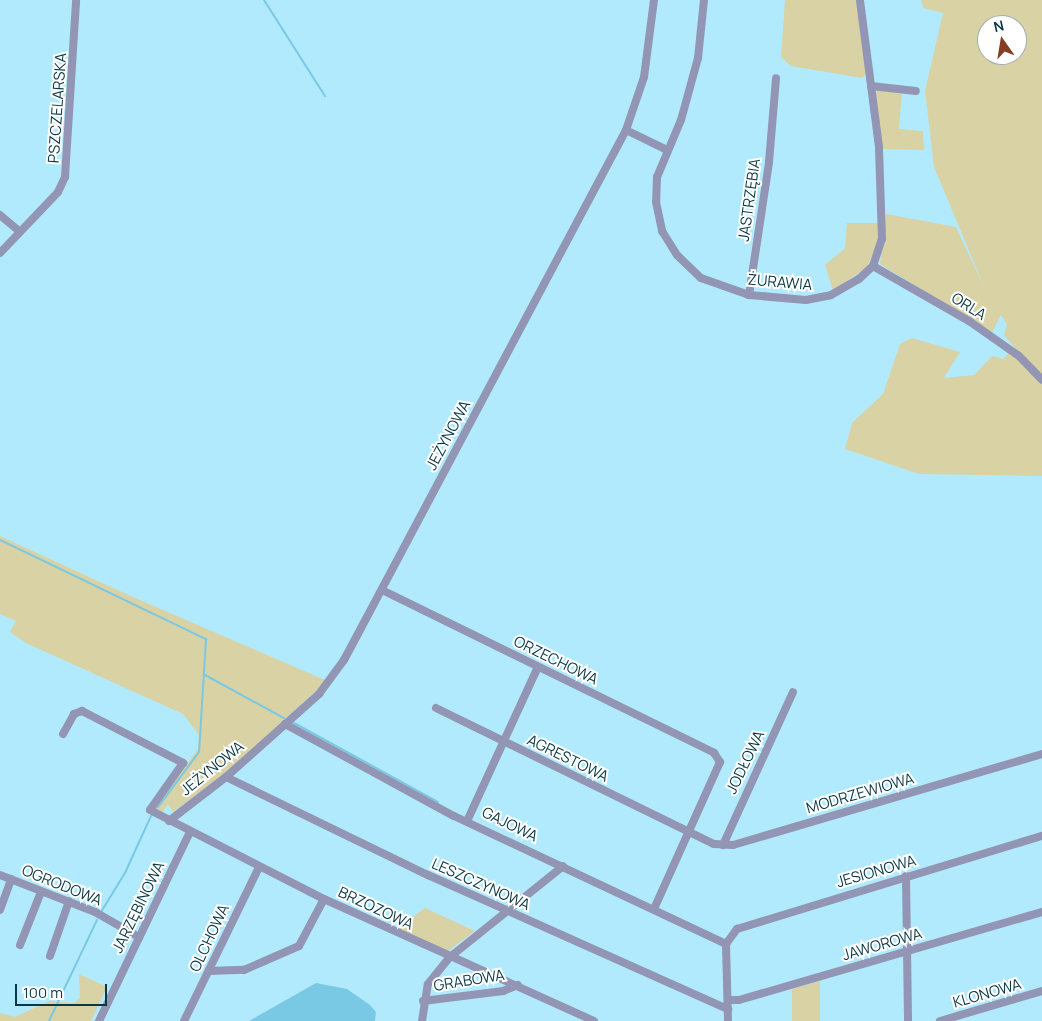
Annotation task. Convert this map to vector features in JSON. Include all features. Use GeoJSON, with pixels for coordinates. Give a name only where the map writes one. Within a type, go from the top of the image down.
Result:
{"type":"FeatureCollection","features":[{"type":"Feature","properties":{"kind":"street","name":"PSZCZELARSKA"},"geometry":{"type":"LineString","coordinates":[[0,253],[58,192],[65,177],[76,0]]}},
{"type":"Feature","properties":{"kind":"street","name":"JEŻYNOWA"},"geometry":{"type":"LineString","coordinates":[[169,821],[226,777],[330,683],[382,590],[626,130],[644,77],[654,0]]}},
{"type":"Feature","properties":{"kind":"street","name":"ŻURAWIA"},"geometry":{"type":"LineString","coordinates":[[704,0],[698,58],[681,120],[667,150],[656,189],[662,231],[678,255],[701,278],[749,295],[815,300],[841,290],[873,266]]}},
{"type":"Feature","properties":{"kind":"street"},"geometry":{"type":"LineString","coordinates":[[860,0],[871,86],[884,220],[882,239],[873,266]]}},
{"type":"Feature","properties":{"kind":"street","name":"JASTRZĘBIA"},"geometry":{"type":"LineString","coordinates":[[749,295],[769,162],[776,78]]}},
{"type":"Feature","properties":{"kind":"street"},"geometry":{"type":"LineString","coordinates":[[871,86],[916,91]]}},
{"type":"Feature","properties":{"kind":"street"},"geometry":{"type":"LineString","coordinates":[[626,130],[667,150]]}},
{"type":"Feature","properties":{"kind":"street"},"geometry":{"type":"LineString","coordinates":[[0,215],[20,232]]}},
{"type":"Feature","properties":{"kind":"street","name":"ORLA"},"geometry":{"type":"LineString","coordinates":[[873,266],[969,321],[1019,356],[1042,380]]}},
{"type":"Feature","properties":{"kind":"street","name":"ORZECHOWA"},"geometry":{"type":"LineString","coordinates":[[382,590],[717,757],[720,762],[688,832]]}},
{"type":"Feature","properties":{"kind":"street"},"geometry":{"type":"LineString","coordinates":[[468,819],[538,667]]}},
{"type":"Feature","properties":{"kind":"street","name":"JODŁOWA"},"geometry":{"type":"LineString","coordinates":[[723,845],[793,692]]}},
{"type":"Feature","properties":{"kind":"street","name":"AGRESTOWA"},"geometry":{"type":"LineString","coordinates":[[436,708],[688,832]]}},
{"type":"Feature","properties":{"kind":"street","name":"BRZOZOWA"},"geometry":{"type":"LineString","coordinates":[[63,734],[74,714],[82,711],[183,763],[150,810],[324,899],[450,957],[518,985],[594,1021]]}},
{"type":"Feature","properties":{"kind":"street","name":"GAJOWA"},"geometry":{"type":"LineString","coordinates":[[285,724],[454,816],[468,819],[726,944]]}},
{"type":"Feature","properties":{"kind":"street","name":"MODRZEWIOWA"},"geometry":{"type":"LineString","coordinates":[[723,845],[1042,754]]}},
{"type":"Feature","properties":{"kind":"street","name":"LESZCZYNOWA"},"geometry":{"type":"LineString","coordinates":[[226,777],[508,912],[728,1009]]}},
{"type":"Feature","properties":{"kind":"street","name":"JARZĘBINOWA"},"geometry":{"type":"LineString","coordinates":[[99,1021],[190,832]]}},
{"type":"Feature","properties":{"kind":"street"},"geometry":{"type":"LineString","coordinates":[[654,909],[688,832],[723,845]]}},
{"type":"Feature","properties":{"kind":"street","name":"JESIONOWA"},"geometry":{"type":"LineString","coordinates":[[726,944],[737,929],[754,922],[1042,836]]}},
{"type":"Feature","properties":{"kind":"street","name":"OLCHOWA"},"geometry":{"type":"LineString","coordinates":[[184,1021],[259,866]]}},
{"type":"Feature","properties":{"kind":"street","name":"GRABOWA"},"geometry":{"type":"LineString","coordinates":[[422,1021],[423,1001],[428,984],[450,957],[563,866]]}},
{"type":"Feature","properties":{"kind":"street","name":"OGRODOWA"},"geometry":{"type":"LineString","coordinates":[[0,875],[69,901],[139,937]]}},
{"type":"Feature","properties":{"kind":"street"},"geometry":{"type":"LineString","coordinates":[[906,876],[908,1021]]}},
{"type":"Feature","properties":{"kind":"street"},"geometry":{"type":"LineString","coordinates":[[0,910],[11,879]]}},
{"type":"Feature","properties":{"kind":"street"},"geometry":{"type":"LineString","coordinates":[[20,945],[41,892]]}},
{"type":"Feature","properties":{"kind":"street"},"geometry":{"type":"LineString","coordinates":[[209,971],[253,968],[299,946],[324,899]]}},
{"type":"Feature","properties":{"kind":"street"},"geometry":{"type":"LineString","coordinates":[[50,956],[69,901]]}},
{"type":"Feature","properties":{"kind":"street","name":"JAWOROWA"},"geometry":{"type":"LineString","coordinates":[[728,1000],[739,1000],[1042,912]]}},
{"type":"Feature","properties":{"kind":"street"},"geometry":{"type":"LineString","coordinates":[[726,944],[728,1021]]}},
{"type":"Feature","properties":{"kind":"street","name":"GRABOWA"},"geometry":{"type":"LineString","coordinates":[[423,1001],[503,991],[518,985]]}},
{"type":"Feature","properties":{"kind":"street","name":"KLONOWA"},"geometry":{"type":"LineString","coordinates":[[940,1021],[1042,991]]}},
{"type":"Feature","properties":{"kind":"shaded area"},"geometry":{"type":"Polygon","coordinates":[[[785,0],[856,0],[867,73],[862,78],[791,66],[781,57],[785,0]]]}},
{"type":"Feature","properties":{"kind":"shaded area"},"geometry":{"type":"Polygon","coordinates":[[[921,0],[1042,0],[1042,476],[919,474],[845,449],[852,423],[883,394],[900,344],[912,338],[960,352],[944,378],[974,375],[992,356],[1004,359],[1008,353],[1019,353],[1004,335],[1007,325],[1001,315],[992,333],[880,264],[886,214],[956,227],[985,289],[934,167],[925,91],[943,13],[923,8],[921,0]]]}},
{"type":"Feature","properties":{"kind":"shaded area"},"geometry":{"type":"Polygon","coordinates":[[[878,90],[902,94],[899,129],[923,131],[924,150],[882,149],[875,93],[878,90]]]}},
{"type":"Feature","properties":{"kind":"shaded area"},"geometry":{"type":"Polygon","coordinates":[[[847,223],[882,223],[880,239],[867,267],[833,291],[825,265],[845,248],[847,223]]]}},
{"type":"Feature","properties":{"kind":"shaded area"},"geometry":{"type":"Polygon","coordinates":[[[0,536],[124,593],[327,681],[223,775],[173,812],[168,804],[162,813],[154,809],[198,749],[199,735],[183,714],[26,643],[10,632],[16,621],[0,614],[0,536]]]}},
{"type":"Feature","properties":{"kind":"shaded area"},"geometry":{"type":"Polygon","coordinates":[[[425,908],[475,931],[448,951],[398,928],[425,908]]]}},
{"type":"Feature","properties":{"kind":"shaded area"},"geometry":{"type":"Polygon","coordinates":[[[79,974],[107,987],[91,1021],[0,1021],[0,1013],[15,1017],[49,1001],[74,1003],[80,998],[79,974]]]}},
{"type":"Feature","properties":{"kind":"shaded area"},"geometry":{"type":"Polygon","coordinates":[[[820,981],[820,1021],[792,1021],[792,989],[820,981]]]}},
{"type":"Feature","properties":{"kind":"water"},"geometry":{"type":"Polygon","coordinates":[[[316,983],[347,989],[370,1005],[376,1012],[375,1021],[249,1021],[316,983]]]}},
{"type":"Feature","properties":{"kind":"waterway"},"geometry":{"type":"LineString","coordinates":[[264,0],[325,96]]}},
{"type":"Feature","properties":{"kind":"waterway"},"geometry":{"type":"LineString","coordinates":[[0,540],[206,639],[199,752],[158,807]]}},
{"type":"Feature","properties":{"kind":"waterway"},"geometry":{"type":"LineString","coordinates":[[205,675],[284,718]]}},
{"type":"Feature","properties":{"kind":"waterway"},"geometry":{"type":"LineString","coordinates":[[294,723],[438,802]]}},
{"type":"Feature","properties":{"kind":"waterway"},"geometry":{"type":"LineString","coordinates":[[101,912],[125,873],[151,816]]}},
{"type":"Feature","properties":{"kind":"waterway"},"geometry":{"type":"LineString","coordinates":[[49,1021],[97,920]]}}]}
